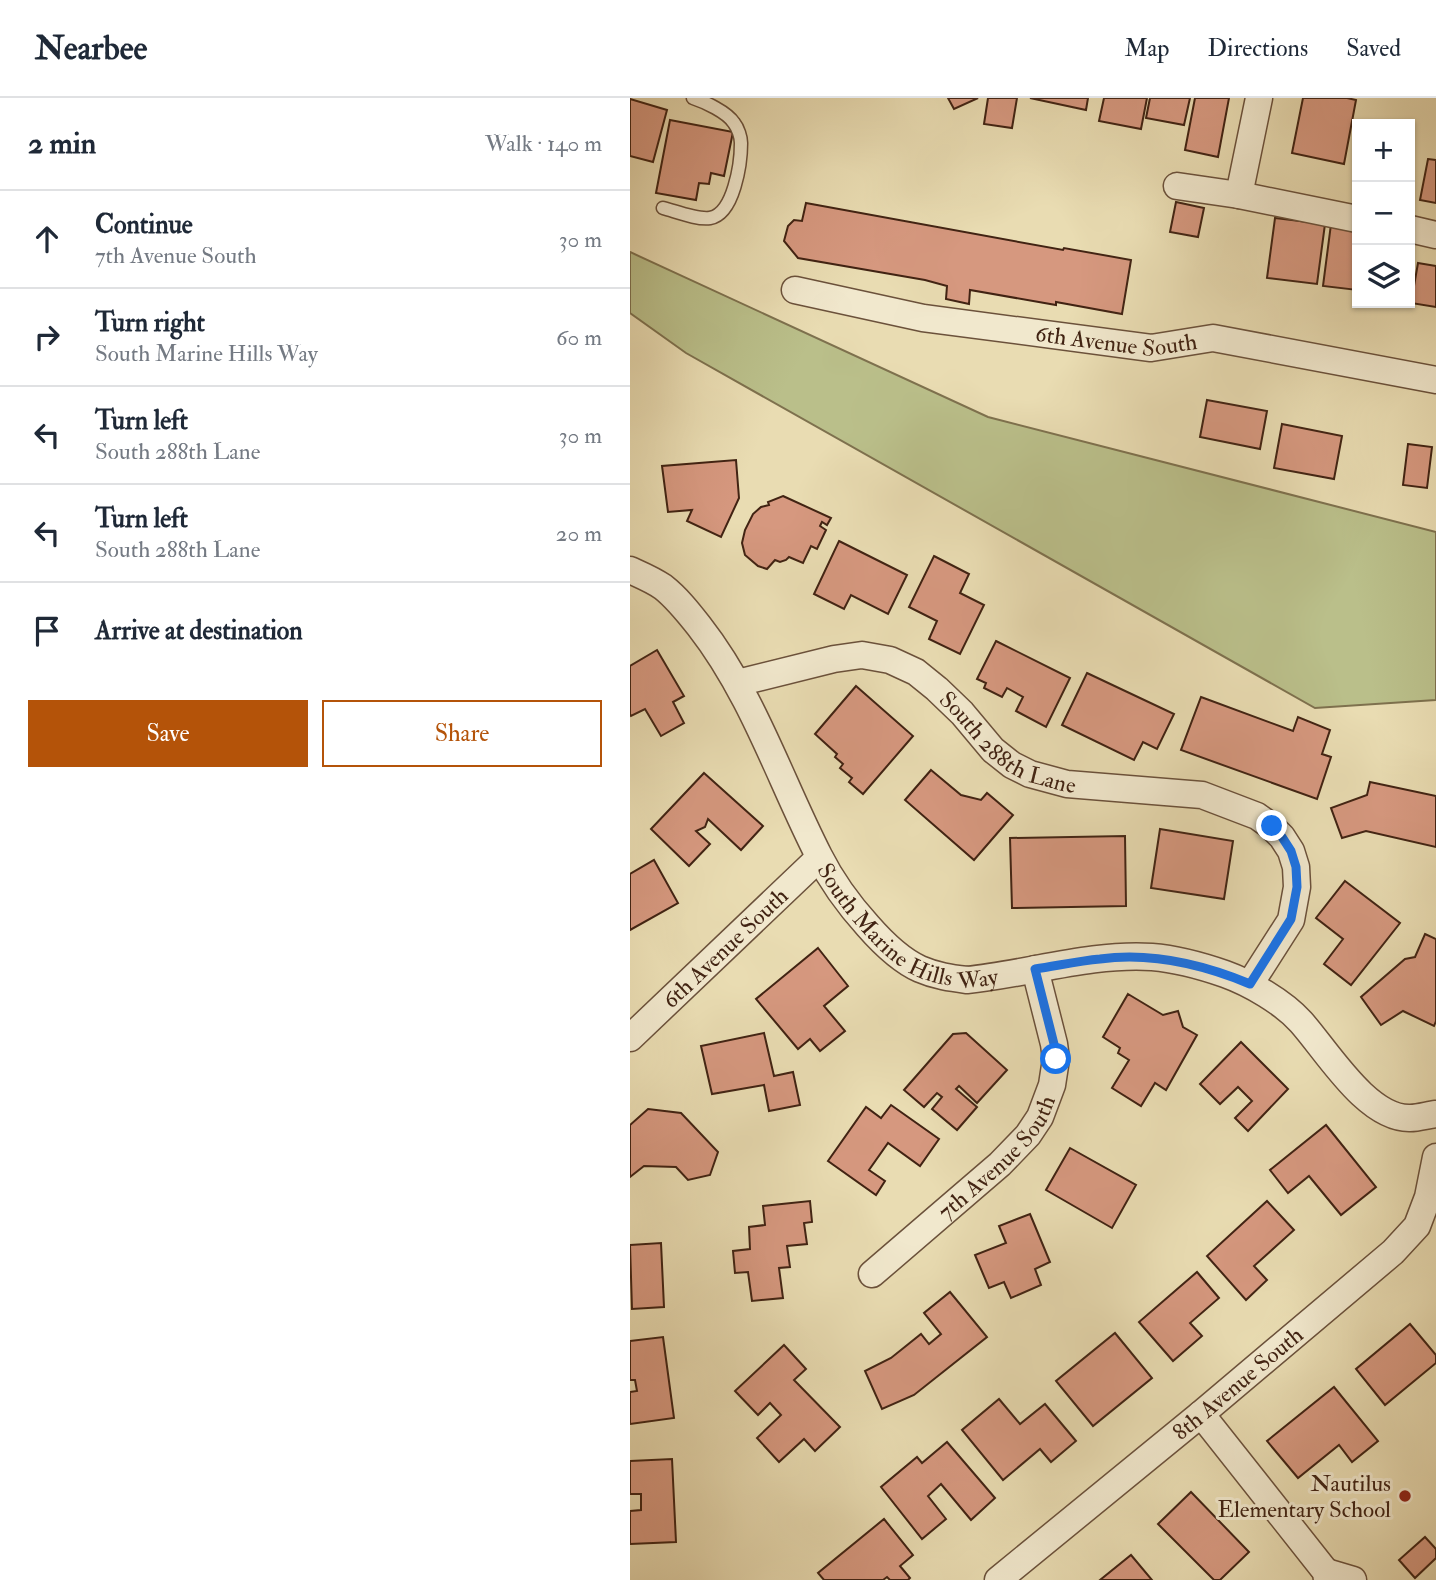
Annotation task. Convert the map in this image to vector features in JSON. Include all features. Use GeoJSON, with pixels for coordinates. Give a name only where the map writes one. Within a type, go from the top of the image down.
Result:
{"type":"FeatureCollection","features":[{"type":"Feature","properties":{"kind":"street"},"geometry":{"type":"LineString","coordinates":[[1239,195],[1259,98]]}},
{"type":"Feature","properties":{"kind":"street"},"geometry":{"type":"LineString","coordinates":[[1177,186],[1239,195],[1352,218]]}},
{"type":"Feature","properties":{"kind":"street"},"geometry":{"type":"LineString","coordinates":[[1415,230],[1436,235]]}},
{"type":"Feature","properties":{"kind":"street","name":"6th Avenue South"},"geometry":{"type":"LineString","coordinates":[[795,290],[923,318],[1122,345],[1151,348],[1213,338],[1436,380]]}},
{"type":"Feature","properties":{"kind":"street"},"geometry":{"type":"LineString","coordinates":[[630,570],[661,586],[677,600],[706,636],[737,683]]}},
{"type":"Feature","properties":{"kind":"street","name":"South 288th Lane"},"geometry":{"type":"LineString","coordinates":[[737,683],[834,659],[862,655],[890,660],[916,672],[937,689],[962,713],[993,750],[1012,765],[1030,774],[1067,784],[1202,795],[1257,816],[1272,826],[1291,851],[1296,867],[1297,887],[1291,919],[1250,984]]}},
{"type":"Feature","properties":{"kind":"street","name":"South Marine Hills Way"},"geometry":{"type":"LineString","coordinates":[[737,683],[819,858],[836,887],[877,936],[919,969],[944,977],[967,980],[1102,958],[1152,957],[1193,964],[1250,984],[1299,1020],[1357,1090],[1373,1105],[1389,1114],[1408,1119],[1436,1114]]}},
{"type":"Feature","properties":{"kind":"street","name":"6th Avenue South"},"geometry":{"type":"LineString","coordinates":[[630,1038],[819,858]]}},
{"type":"Feature","properties":{"kind":"street","name":"7th Avenue South"},"geometry":{"type":"LineString","coordinates":[[872,1274],[1000,1164],[1028,1135],[1040,1117],[1052,1085],[1056,1059],[1035,969]]}},
{"type":"Feature","properties":{"kind":"street","name":"8th Avenue South"},"geometry":{"type":"LineString","coordinates":[[998,1580],[1393,1252],[1417,1226],[1429,1197],[1436,1157]]}},
{"type":"Feature","properties":{"kind":"street"},"geometry":{"type":"LineString","coordinates":[[1201,1414],[1326,1576],[1353,1580]]}},
{"type":"Feature","properties":{"kind":"lane"},"geometry":{"type":"LineString","coordinates":[[663,208],[700,218],[712,218],[723,210],[732,196],[738,174],[741,140],[734,121],[709,104],[693,98]]}},
{"type":"Feature","properties":{"kind":"green space"},"geometry":{"type":"Polygon","coordinates":[[[630,252],[988,417],[1436,532],[1436,700],[1315,708],[686,353],[630,313],[630,252]]]}},
{"type":"Feature","properties":{"kind":"building"},"geometry":{"type":"Polygon","coordinates":[[[948,98],[978,98],[954,109],[948,98]]]}},
{"type":"Feature","properties":{"kind":"building"},"geometry":{"type":"Polygon","coordinates":[[[988,98],[1017,98],[1012,128],[984,124],[988,98]]]}},
{"type":"Feature","properties":{"kind":"building"},"geometry":{"type":"Polygon","coordinates":[[[1030,98],[1088,98],[1086,110],[1030,98]]]}},
{"type":"Feature","properties":{"kind":"building"},"geometry":{"type":"Polygon","coordinates":[[[1104,98],[1147,98],[1141,129],[1099,121],[1104,98]]]}},
{"type":"Feature","properties":{"kind":"building"},"geometry":{"type":"Polygon","coordinates":[[[1150,98],[1190,98],[1184,125],[1146,118],[1150,98]]]}},
{"type":"Feature","properties":{"kind":"building"},"geometry":{"type":"Polygon","coordinates":[[[1195,98],[1229,98],[1218,157],[1185,150],[1195,98]]]}},
{"type":"Feature","properties":{"kind":"building"},"geometry":{"type":"Polygon","coordinates":[[[1303,98],[1356,100],[1344,164],[1292,153],[1303,98]]]}},
{"type":"Feature","properties":{"kind":"building"},"geometry":{"type":"Polygon","coordinates":[[[630,99],[667,110],[653,162],[630,156],[630,99]]]}},
{"type":"Feature","properties":{"kind":"building"},"geometry":{"type":"Polygon","coordinates":[[[670,120],[733,132],[724,176],[711,173],[709,184],[699,183],[696,200],[656,193],[670,120]]]}},
{"type":"Feature","properties":{"kind":"building"},"geometry":{"type":"Polygon","coordinates":[[[1428,159],[1436,160],[1436,203],[1420,200],[1428,159]]]}},
{"type":"Feature","properties":{"kind":"building"},"geometry":{"type":"Polygon","coordinates":[[[1176,202],[1204,208],[1198,237],[1170,232],[1176,202]]]}},
{"type":"Feature","properties":{"kind":"building"},"geometry":{"type":"Polygon","coordinates":[[[806,203],[1131,260],[1122,314],[970,290],[969,304],[946,299],[947,286],[925,280],[798,258],[784,241],[788,226],[794,220],[802,221],[806,203]]]}},
{"type":"Feature","properties":{"kind":"building"},"geometry":{"type":"Polygon","coordinates":[[[1275,218],[1325,224],[1317,284],[1267,278],[1275,218]]]}},
{"type":"Feature","properties":{"kind":"building"},"geometry":{"type":"Polygon","coordinates":[[[1331,224],[1352,226],[1352,289],[1323,286],[1331,224]]]}},
{"type":"Feature","properties":{"kind":"building"},"geometry":{"type":"Polygon","coordinates":[[[1418,263],[1436,266],[1436,307],[1415,304],[1418,263]]]}},
{"type":"Feature","properties":{"kind":"building"},"geometry":{"type":"Polygon","coordinates":[[[1207,400],[1267,411],[1260,449],[1200,437],[1207,400]]]}},
{"type":"Feature","properties":{"kind":"building"},"geometry":{"type":"Polygon","coordinates":[[[1282,424],[1342,436],[1334,479],[1274,468],[1282,424]]]}},
{"type":"Feature","properties":{"kind":"building"},"geometry":{"type":"Polygon","coordinates":[[[1408,444],[1432,447],[1427,488],[1403,485],[1408,444]]]}},
{"type":"Feature","properties":{"kind":"building"},"geometry":{"type":"Polygon","coordinates":[[[736,460],[739,498],[721,537],[687,521],[692,510],[668,512],[662,466],[736,460]]]}},
{"type":"Feature","properties":{"kind":"building"},"geometry":{"type":"Polygon","coordinates":[[[783,496],[831,518],[827,525],[822,522],[820,526],[826,530],[817,549],[811,546],[803,563],[789,557],[780,562],[775,560],[767,569],[758,566],[745,555],[742,543],[753,514],[761,507],[769,505],[768,502],[783,496]]]}},
{"type":"Feature","properties":{"kind":"building"},"geometry":{"type":"Polygon","coordinates":[[[839,541],[907,575],[888,614],[851,595],[844,609],[814,594],[839,541]]]}},
{"type":"Feature","properties":{"kind":"building"},"geometry":{"type":"Polygon","coordinates":[[[934,556],[969,574],[960,593],[984,605],[960,654],[929,639],[937,621],[909,607],[934,556]]]}},
{"type":"Feature","properties":{"kind":"building"},"geometry":{"type":"Polygon","coordinates":[[[996,641],[1070,678],[1046,727],[1016,711],[1023,697],[1007,688],[1002,697],[984,688],[986,683],[977,679],[996,641]]]}},
{"type":"Feature","properties":{"kind":"building"},"geometry":{"type":"Polygon","coordinates":[[[657,650],[684,696],[673,702],[684,723],[661,736],[645,709],[631,716],[630,714],[630,666],[657,650]]]}},
{"type":"Feature","properties":{"kind":"building"},"geometry":{"type":"Polygon","coordinates":[[[1087,673],[1174,714],[1157,749],[1143,742],[1134,760],[1062,725],[1087,673]]]}},
{"type":"Feature","properties":{"kind":"building"},"geometry":{"type":"Polygon","coordinates":[[[856,686],[913,736],[863,794],[849,782],[852,778],[840,768],[843,764],[835,757],[837,754],[815,734],[856,686]]]}},
{"type":"Feature","properties":{"kind":"building"},"geometry":{"type":"Polygon","coordinates":[[[1201,697],[1293,731],[1298,717],[1330,730],[1322,754],[1331,757],[1317,799],[1181,750],[1201,697]]]}},
{"type":"Feature","properties":{"kind":"building"},"geometry":{"type":"Polygon","coordinates":[[[931,770],[961,795],[981,800],[987,793],[1013,815],[974,860],[905,800],[931,770]]]}},
{"type":"Feature","properties":{"kind":"building"},"geometry":{"type":"Polygon","coordinates":[[[704,773],[763,826],[741,850],[708,819],[705,827],[696,831],[710,844],[689,866],[651,829],[704,773]]]}},
{"type":"Feature","properties":{"kind":"building"},"geometry":{"type":"Polygon","coordinates":[[[1370,782],[1436,796],[1436,847],[1366,831],[1342,838],[1331,808],[1367,795],[1370,782]]]}},
{"type":"Feature","properties":{"kind":"building"},"geometry":{"type":"Polygon","coordinates":[[[1160,829],[1233,841],[1224,899],[1151,888],[1160,829]]]}},
{"type":"Feature","properties":{"kind":"building"},"geometry":{"type":"Polygon","coordinates":[[[1125,836],[1126,906],[1012,908],[1010,838],[1125,836]]]}},
{"type":"Feature","properties":{"kind":"building"},"geometry":{"type":"Polygon","coordinates":[[[654,860],[678,903],[630,930],[630,874],[654,860]]]}},
{"type":"Feature","properties":{"kind":"building"},"geometry":{"type":"Polygon","coordinates":[[[1345,881],[1400,923],[1351,985],[1324,964],[1343,939],[1316,918],[1345,881]]]}},
{"type":"Feature","properties":{"kind":"building"},"geometry":{"type":"Polygon","coordinates":[[[1425,934],[1436,939],[1434,1026],[1403,1011],[1381,1025],[1361,997],[1405,959],[1415,957],[1425,934]]]}},
{"type":"Feature","properties":{"kind":"building"},"geometry":{"type":"Polygon","coordinates":[[[818,948],[848,986],[824,1006],[845,1031],[820,1051],[810,1039],[798,1049],[756,999],[818,948]]]}},
{"type":"Feature","properties":{"kind":"building"},"geometry":{"type":"Polygon","coordinates":[[[1128,994],[1163,1015],[1178,1011],[1183,1027],[1197,1035],[1166,1090],[1155,1083],[1141,1106],[1112,1088],[1129,1060],[1118,1053],[1120,1048],[1103,1037],[1128,994]]]}},
{"type":"Feature","properties":{"kind":"building"},"geometry":{"type":"Polygon","coordinates":[[[764,1033],[774,1076],[793,1072],[800,1105],[769,1111],[764,1085],[712,1094],[701,1046],[764,1033]]]}},
{"type":"Feature","properties":{"kind":"building"},"geometry":{"type":"Polygon","coordinates":[[[966,1033],[1007,1070],[977,1103],[959,1086],[956,1089],[977,1107],[957,1130],[932,1109],[942,1097],[937,1093],[924,1107],[904,1090],[953,1034],[966,1033]]]}},
{"type":"Feature","properties":{"kind":"building"},"geometry":{"type":"Polygon","coordinates":[[[1241,1042],[1288,1089],[1248,1131],[1235,1118],[1252,1101],[1238,1087],[1220,1104],[1200,1084],[1241,1042]]]}},
{"type":"Feature","properties":{"kind":"building"},"geometry":{"type":"Polygon","coordinates":[[[891,1105],[939,1139],[920,1166],[888,1143],[869,1170],[885,1181],[876,1195],[828,1161],[866,1107],[881,1118],[891,1105]]]}},
{"type":"Feature","properties":{"kind":"building"},"geometry":{"type":"Polygon","coordinates":[[[648,1109],[681,1113],[718,1152],[710,1175],[688,1180],[676,1167],[644,1166],[630,1177],[630,1125],[648,1109]]]}},
{"type":"Feature","properties":{"kind":"building"},"geometry":{"type":"Polygon","coordinates":[[[1326,1125],[1376,1187],[1341,1215],[1309,1176],[1288,1193],[1270,1170],[1326,1125]]]}},
{"type":"Feature","properties":{"kind":"building"},"geometry":{"type":"Polygon","coordinates":[[[1070,1148],[1136,1185],[1112,1228],[1046,1190],[1070,1148]]]}},
{"type":"Feature","properties":{"kind":"building"},"geometry":{"type":"Polygon","coordinates":[[[810,1201],[812,1222],[804,1223],[807,1244],[787,1246],[790,1267],[779,1268],[783,1298],[752,1301],[748,1272],[735,1273],[733,1251],[750,1249],[749,1227],[765,1225],[763,1206],[810,1201]]]}},
{"type":"Feature","properties":{"kind":"building"},"geometry":{"type":"Polygon","coordinates":[[[1267,1201],[1294,1230],[1254,1266],[1267,1280],[1246,1300],[1207,1256],[1267,1201]]]}},
{"type":"Feature","properties":{"kind":"building"},"geometry":{"type":"Polygon","coordinates":[[[1030,1214],[1050,1262],[1035,1269],[1041,1285],[1011,1298],[1004,1282],[989,1288],[975,1255],[1006,1243],[999,1226],[1030,1214]]]}},
{"type":"Feature","properties":{"kind":"building"},"geometry":{"type":"Polygon","coordinates":[[[661,1243],[664,1307],[632,1309],[630,1245],[661,1243]]]}},
{"type":"Feature","properties":{"kind":"building"},"geometry":{"type":"Polygon","coordinates":[[[1197,1272],[1219,1298],[1190,1323],[1202,1336],[1173,1361],[1139,1322],[1197,1272]]]}},
{"type":"Feature","properties":{"kind":"building"},"geometry":{"type":"Polygon","coordinates":[[[950,1292],[987,1337],[914,1395],[882,1409],[865,1371],[891,1358],[921,1334],[929,1344],[941,1334],[924,1313],[950,1292]]]}},
{"type":"Feature","properties":{"kind":"building"},"geometry":{"type":"Polygon","coordinates":[[[1410,1324],[1436,1355],[1436,1363],[1385,1405],[1356,1369],[1410,1324]]]}},
{"type":"Feature","properties":{"kind":"building"},"geometry":{"type":"Polygon","coordinates":[[[1115,1333],[1152,1378],[1093,1426],[1056,1381],[1115,1333]]]}},
{"type":"Feature","properties":{"kind":"building"},"geometry":{"type":"Polygon","coordinates":[[[663,1337],[674,1418],[630,1424],[630,1392],[637,1391],[635,1380],[630,1380],[630,1341],[663,1337]]]}},
{"type":"Feature","properties":{"kind":"building"},"geometry":{"type":"Polygon","coordinates":[[[784,1345],[806,1369],[794,1380],[840,1427],[815,1451],[804,1439],[779,1462],[757,1438],[781,1415],[770,1403],[758,1415],[735,1391],[784,1345]]]}},
{"type":"Feature","properties":{"kind":"building"},"geometry":{"type":"Polygon","coordinates":[[[1334,1387],[1378,1441],[1352,1462],[1339,1445],[1298,1478],[1267,1441],[1334,1387]]]}},
{"type":"Feature","properties":{"kind":"building"},"geometry":{"type":"Polygon","coordinates":[[[999,1399],[1020,1424],[1045,1404],[1076,1441],[1051,1462],[1040,1449],[1003,1480],[962,1430],[999,1399]]]}},
{"type":"Feature","properties":{"kind":"building"},"geometry":{"type":"Polygon","coordinates":[[[947,1442],[995,1498],[971,1520],[941,1484],[928,1496],[946,1519],[922,1539],[881,1487],[917,1457],[922,1463],[947,1442]]]}},
{"type":"Feature","properties":{"kind":"building"},"geometry":{"type":"Polygon","coordinates":[[[672,1459],[676,1542],[630,1544],[630,1511],[641,1510],[641,1494],[630,1494],[630,1461],[672,1459]]]}},
{"type":"Feature","properties":{"kind":"building"},"geometry":{"type":"Polygon","coordinates":[[[1191,1492],[1249,1552],[1220,1580],[1214,1580],[1158,1524],[1191,1492]]]}},
{"type":"Feature","properties":{"kind":"building"},"geometry":{"type":"Polygon","coordinates":[[[884,1519],[913,1555],[900,1566],[910,1578],[824,1580],[818,1573],[884,1519]]]}},
{"type":"Feature","properties":{"kind":"building"},"geometry":{"type":"Polygon","coordinates":[[[1425,1537],[1436,1549],[1436,1558],[1415,1578],[1399,1560],[1425,1537]]]}},
{"type":"Feature","properties":{"kind":"building"},"geometry":{"type":"Polygon","coordinates":[[[1131,1555],[1152,1580],[1100,1580],[1131,1555]]]}},
{"type":"Feature","properties":{"kind":"place","name":"Nautilus Elementary School"},"geometry":{"type":"Point","coordinates":[1405,1496]}},
{"type":"Feature","properties":{"kind":"route"},"geometry":{"type":"LineString","coordinates":[[1056,1059],[1035,969],[1102,958],[1152,957],[1193,964],[1250,984],[1291,919],[1297,887],[1296,867],[1291,851],[1272,826]]}}]}
